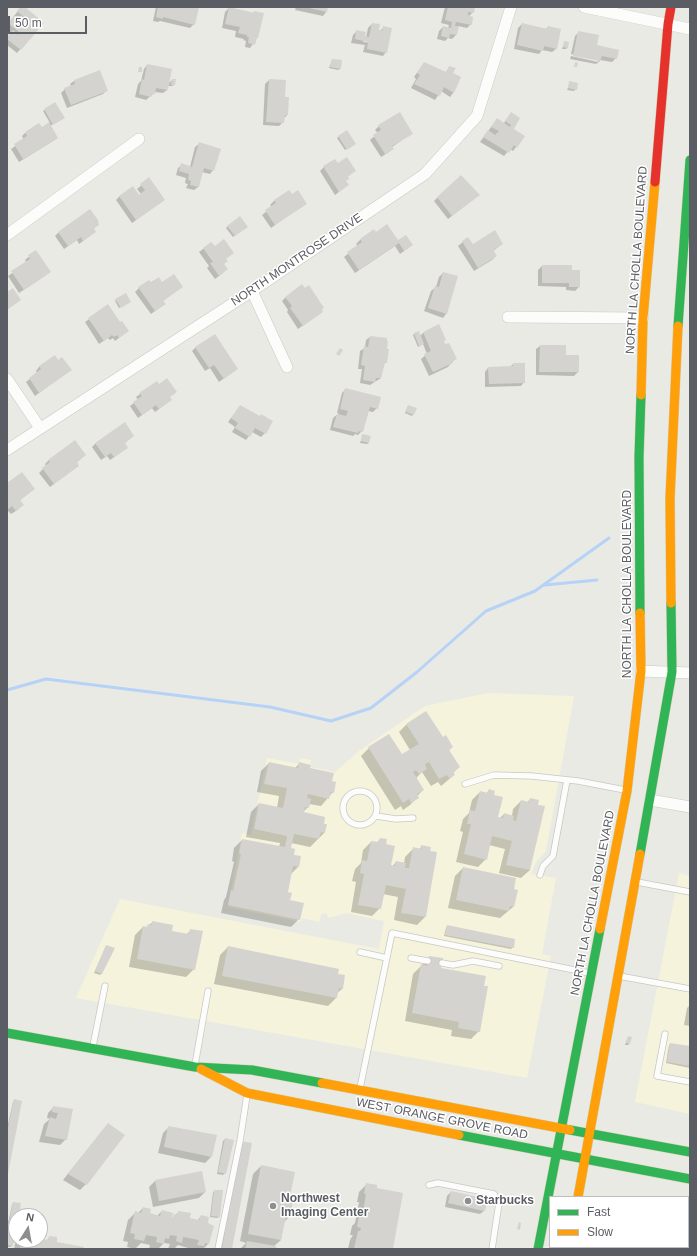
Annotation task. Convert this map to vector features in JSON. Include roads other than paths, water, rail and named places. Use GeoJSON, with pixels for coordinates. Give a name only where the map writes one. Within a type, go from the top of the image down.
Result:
{"type":"FeatureCollection","features":[{"type":"Feature","properties":{"kind":"main road","name":"NORTH LA CHOLLA BOULEVARD"},"geometry":{"type":"LineString","coordinates":[[538,1249],[563,1128],[627,791],[642,671],[639,578],[639,457],[643,318],[670,7]]}},
{"type":"Feature","properties":{"kind":"main road"},"geometry":{"type":"LineString","coordinates":[[578,1196],[672,672],[670,498],[678,324],[690,160]]}},
{"type":"Feature","properties":{"kind":"main road","name":"WEST ORANGE GROVE ROAD"},"geometry":{"type":"LineString","coordinates":[[7,1033],[195,1067],[252,1070],[690,1152]]}},
{"type":"Feature","properties":{"kind":"main road","name":"WEST ORANGE GROVE ROAD"},"geometry":{"type":"LineString","coordinates":[[195,1067],[247,1093],[690,1179]]}},
{"type":"Feature","properties":{"kind":"street","name":"NORTH MONTROSE DRIVE"},"geometry":{"type":"LineString","coordinates":[[7,450],[252,291],[425,174],[477,116],[511,7]]}},
{"type":"Feature","properties":{"kind":"street"},"geometry":{"type":"LineString","coordinates":[[584,7],[690,29]]}},
{"type":"Feature","properties":{"kind":"street"},"geometry":{"type":"LineString","coordinates":[[7,235],[139,139]]}},
{"type":"Feature","properties":{"kind":"street"},"geometry":{"type":"LineString","coordinates":[[252,291],[287,367]]}},
{"type":"Feature","properties":{"kind":"street"},"geometry":{"type":"LineString","coordinates":[[508,317],[643,318]]}},
{"type":"Feature","properties":{"kind":"street"},"geometry":{"type":"LineString","coordinates":[[7,379],[40,428]]}},
{"type":"Feature","properties":{"kind":"street"},"geometry":{"type":"LineString","coordinates":[[642,671],[690,673]]}},
{"type":"Feature","properties":{"kind":"street"},"geometry":{"type":"LineString","coordinates":[[650,800],[690,807]]}},
{"type":"Feature","properties":{"kind":"lane"},"geometry":{"type":"LineString","coordinates":[[465,784],[494,775],[532,776],[567,780],[627,791]]}},
{"type":"Feature","properties":{"kind":"lane"},"geometry":{"type":"LineString","coordinates":[[540,875],[543,866],[553,856],[567,780]]}},
{"type":"Feature","properties":{"kind":"lane"},"geometry":{"type":"LineString","coordinates":[[363,791],[368,792],[376,800],[378,805],[376,816],[368,824],[356,825],[350,823],[344,813],[344,801],[352,793],[363,791]]}},
{"type":"Feature","properties":{"kind":"lane"},"geometry":{"type":"LineString","coordinates":[[376,816],[396,820],[413,818]]}},
{"type":"Feature","properties":{"kind":"lane"},"geometry":{"type":"LineString","coordinates":[[635,882],[690,892]]}},
{"type":"Feature","properties":{"kind":"lane"},"geometry":{"type":"LineString","coordinates":[[360,1090],[392,933],[592,973]]}},
{"type":"Feature","properties":{"kind":"lane"},"geometry":{"type":"LineString","coordinates":[[360,952],[387,958]]}},
{"type":"Feature","properties":{"kind":"lane"},"geometry":{"type":"LineString","coordinates":[[411,958],[428,961]]}},
{"type":"Feature","properties":{"kind":"lane"},"geometry":{"type":"LineString","coordinates":[[442,963],[453,965],[473,961],[499,966]]}},
{"type":"Feature","properties":{"kind":"lane"},"geometry":{"type":"LineString","coordinates":[[618,976],[690,989]]}},
{"type":"Feature","properties":{"kind":"lane"},"geometry":{"type":"LineString","coordinates":[[93,1049],[105,986]]}},
{"type":"Feature","properties":{"kind":"lane"},"geometry":{"type":"LineString","coordinates":[[195,1067],[208,991]]}},
{"type":"Feature","properties":{"kind":"lane"},"geometry":{"type":"LineString","coordinates":[[665,1034],[657,1076],[690,1082]]}},
{"type":"Feature","properties":{"kind":"lane"},"geometry":{"type":"LineString","coordinates":[[218,1249],[240,1141],[247,1093]]}},
{"type":"Feature","properties":{"kind":"lane"},"geometry":{"type":"LineString","coordinates":[[429,1185],[438,1183],[494,1194],[499,1203],[492,1249]]}},
{"type":"Feature","properties":{"kind":"waterway"},"geometry":{"type":"LineString","coordinates":[[7,690],[46,679],[270,707],[331,721],[371,708],[417,672],[486,611],[535,591],[609,538]]}},
{"type":"Feature","properties":{"kind":"waterway"},"geometry":{"type":"LineString","coordinates":[[545,585],[597,580]]}},
{"type":"Feature","properties":{"kind":"place","name":"Starbucks"},"geometry":{"type":"Point","coordinates":[468,1201]}},
{"type":"Feature","properties":{"kind":"place","name":"Northwest Imaging Center"},"geometry":{"type":"Point","coordinates":[273,1206]}}]}
